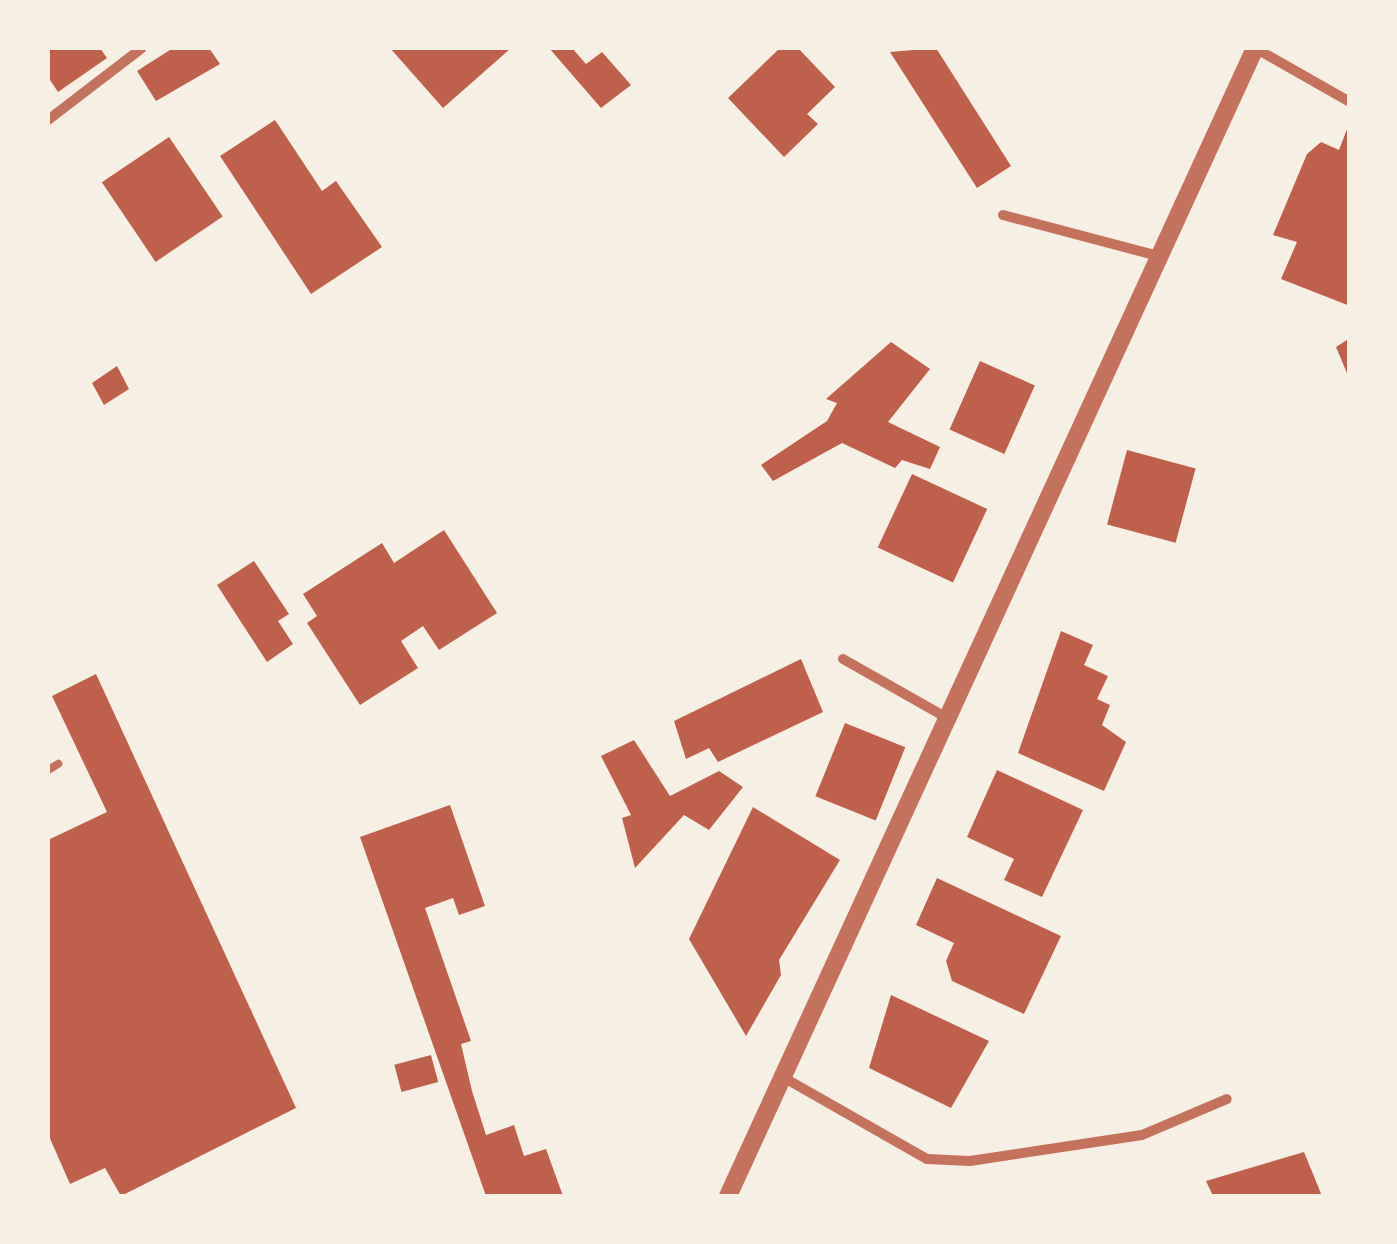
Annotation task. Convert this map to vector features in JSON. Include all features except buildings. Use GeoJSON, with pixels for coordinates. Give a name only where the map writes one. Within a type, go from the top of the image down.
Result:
{"type":"FeatureCollection","features":[{"type":"Feature","properties":{"kind":"street"},"geometry":{"type":"LineString","coordinates":[[48,120],[142,48]]}},
{"type":"Feature","properties":{"kind":"street"},"geometry":{"type":"LineString","coordinates":[[728,1196],[788,1080],[1255,48],[1350,102]]}},
{"type":"Feature","properties":{"kind":"street"},"geometry":{"type":"LineString","coordinates":[[1003,215],[1163,257]]}},
{"type":"Feature","properties":{"kind":"street"},"geometry":{"type":"LineString","coordinates":[[843,658],[952,720]]}},
{"type":"Feature","properties":{"kind":"street"},"geometry":{"type":"LineString","coordinates":[[788,1080],[927,1159],[970,1162],[1142,1135],[1228,1099]]}},
{"type":"Feature","properties":{"kind":"lane"},"geometry":{"type":"LineString","coordinates":[[48,770],[58,764]]}}]}
